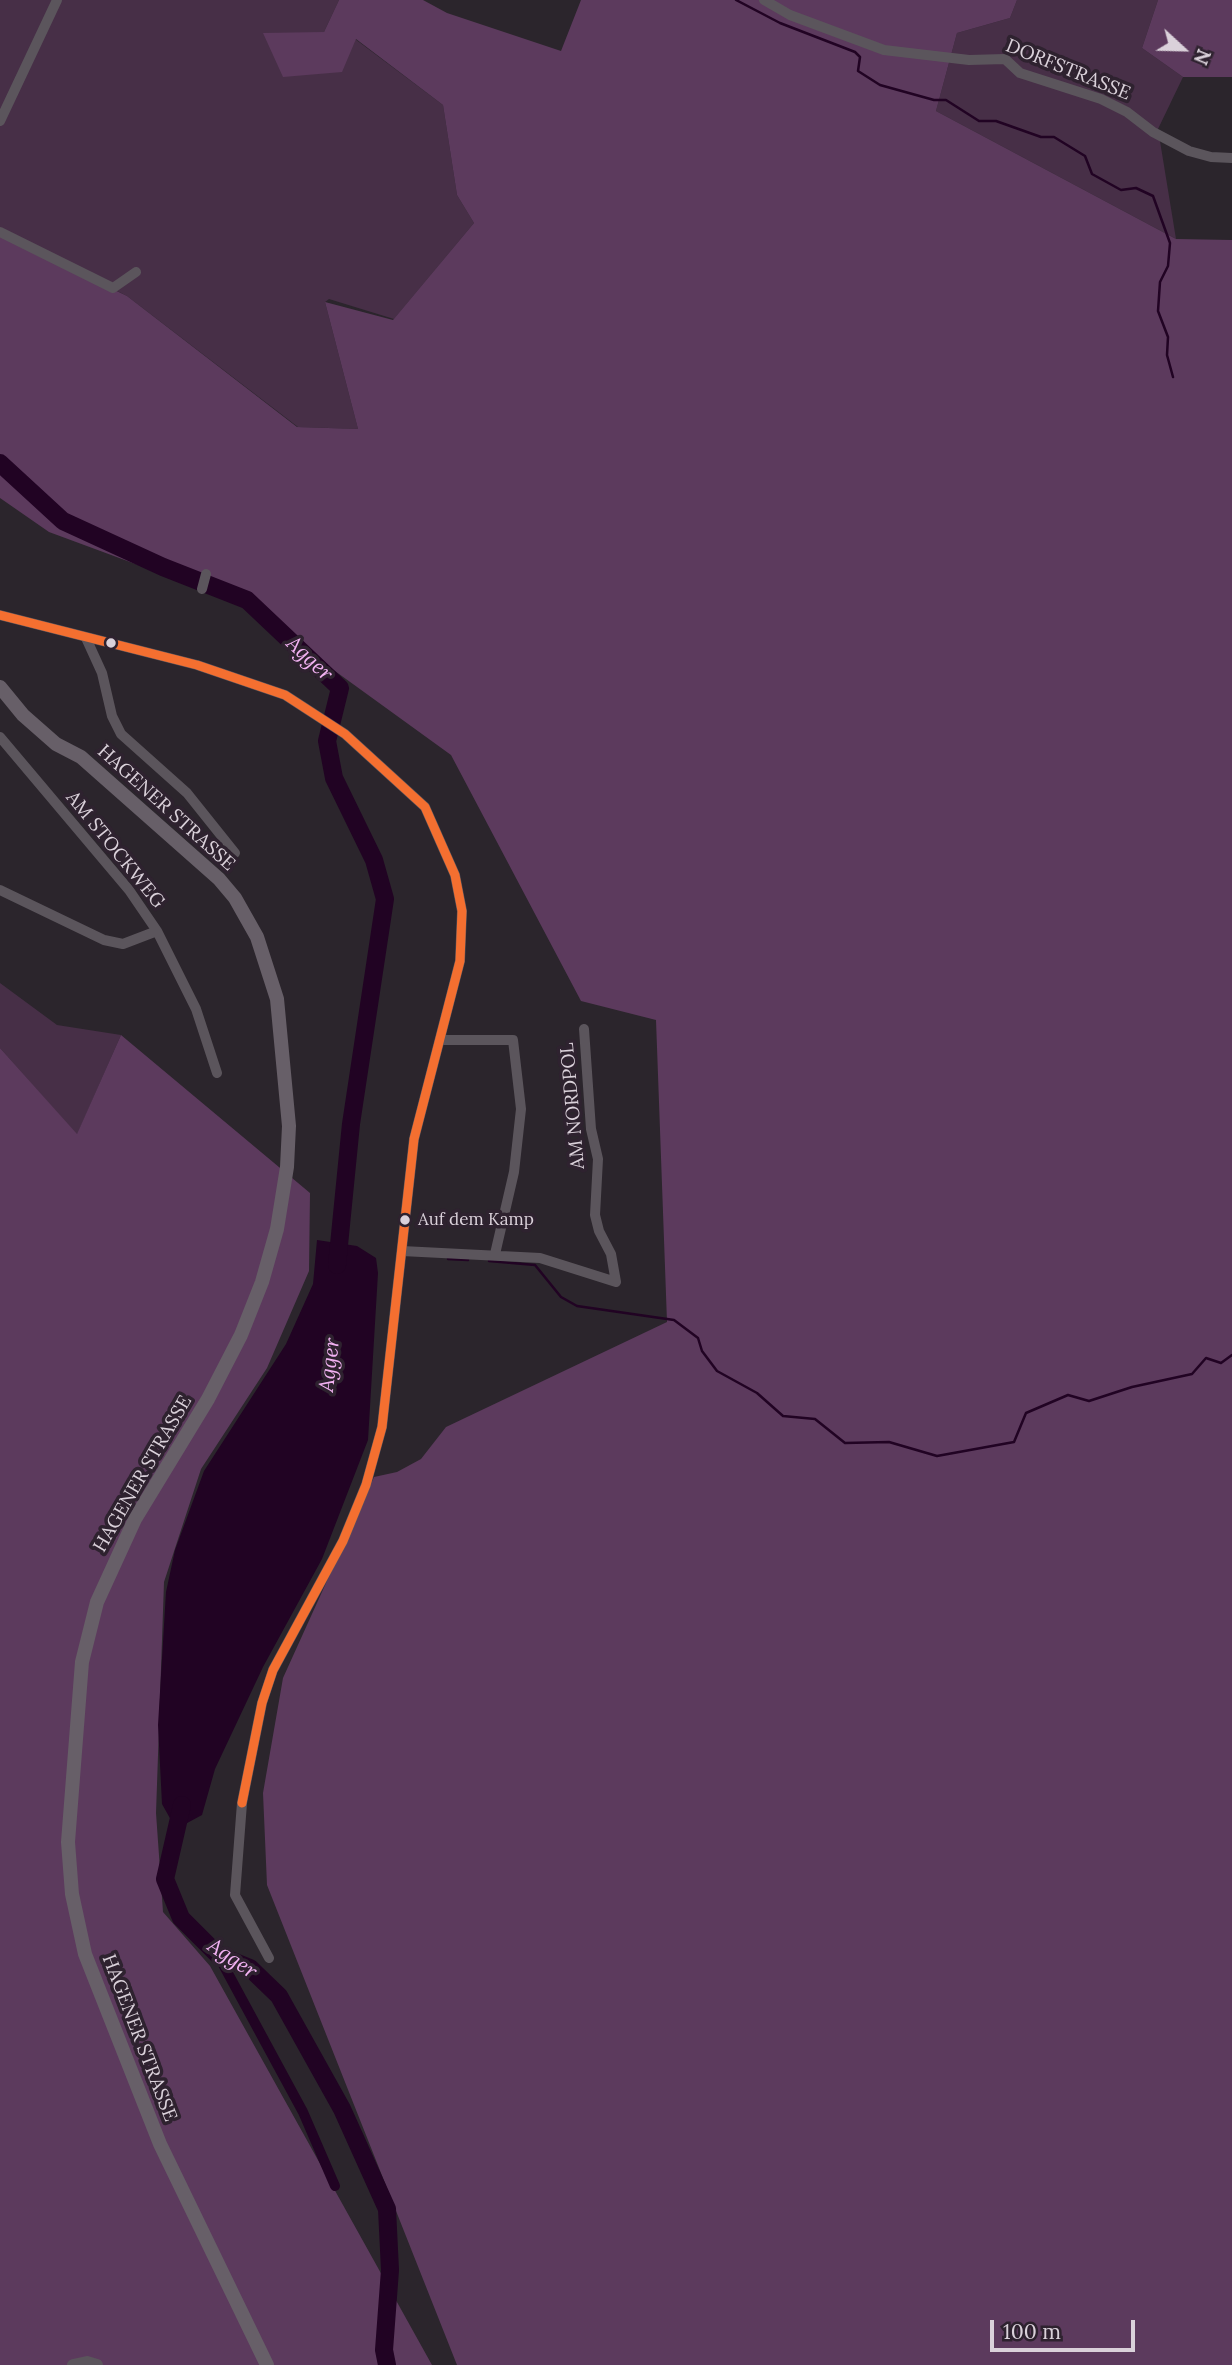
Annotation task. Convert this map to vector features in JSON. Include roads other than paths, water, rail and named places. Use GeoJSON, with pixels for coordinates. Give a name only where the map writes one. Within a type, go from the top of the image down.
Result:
{"type":"FeatureCollection","features":[{"type":"Feature","properties":{"kind":"main road","name":"HAGENER STRASSE"},"geometry":{"type":"LineString","coordinates":[[0,687],[56,744],[81,757],[219,879],[235,898],[257,937],[277,999],[289,1126],[287,1167],[276,1229],[262,1282],[242,1335],[208,1399],[135,1519],[97,1602],[79,1685],[68,1842],[72,1894],[85,1954],[160,2144],[267,2365]]}},
{"type":"Feature","properties":{"kind":"street"},"geometry":{"type":"LineString","coordinates":[[0,121],[57,0]]}},
{"type":"Feature","properties":{"kind":"street","name":"DORFSTRASSE"},"geometry":{"type":"LineString","coordinates":[[764,0],[790,15],[884,50],[969,60],[1005,59],[1020,73],[1101,99],[1127,112],[1153,132],[1188,151],[1211,157],[1232,158]]}},
{"type":"Feature","properties":{"kind":"street"},"geometry":{"type":"LineString","coordinates":[[0,232],[113,288],[136,272]]}},
{"type":"Feature","properties":{"kind":"street"},"geometry":{"type":"LineString","coordinates":[[202,589],[206,574]]}},
{"type":"Feature","properties":{"kind":"street"},"geometry":{"type":"LineString","coordinates":[[0,615],[197,665],[285,695],[345,734],[425,807],[455,875],[462,911],[460,961],[414,1139],[382,1427],[366,1485],[343,1541],[273,1670],[262,1703],[242,1802],[235,1895],[269,1958]]}},
{"type":"Feature","properties":{"kind":"street"},"geometry":{"type":"LineString","coordinates":[[86,638],[102,673],[111,716],[121,734],[187,793],[235,853]]}},
{"type":"Feature","properties":{"kind":"street","name":"AM STOCKWEG"},"geometry":{"type":"LineString","coordinates":[[0,737],[129,890],[157,931],[196,1009],[217,1073]]}},
{"type":"Feature","properties":{"kind":"street"},"geometry":{"type":"LineString","coordinates":[[0,890],[104,940],[123,944],[157,931]]}},
{"type":"Feature","properties":{"kind":"street","name":"AM NORDPOL"},"geometry":{"type":"LineString","coordinates":[[495,1254],[558,1263],[617,1282],[611,1254],[599,1231],[596,1216],[598,1159],[591,1129],[584,1029]]}},
{"type":"Feature","properties":{"kind":"street"},"geometry":{"type":"LineString","coordinates":[[402,1251],[495,1254],[514,1172],[521,1109],[513,1040],[440,1041]]}},
{"type":"Feature","properties":{"kind":"street"},"geometry":{"type":"LineString","coordinates":[[73,2365],[87,2361],[97,2365]]}},
{"type":"Feature","properties":{"kind":"water"},"geometry":{"type":"Polygon","coordinates":[[[317,1240],[357,1246],[376,1258],[378,1273],[368,1440],[322,1559],[263,1667],[215,1769],[202,1815],[176,1829],[162,1804],[158,1725],[166,1592],[175,1550],[204,1471],[286,1344],[313,1284],[317,1240]]]}},
{"type":"Feature","properties":{"kind":"waterway"},"geometry":{"type":"LineString","coordinates":[[736,0],[780,23],[855,52],[860,57],[858,71],[880,85],[934,100],[946,100],[979,121],[996,121],[1041,137],[1054,137],[1085,156],[1092,174],[1121,190],[1136,188],[1153,196],[1170,243],[1168,266],[1160,282],[1158,311],[1168,337],[1167,355],[1173,377]]}},
{"type":"Feature","properties":{"kind":"waterway","name":"Agger"},"geometry":{"type":"LineString","coordinates":[[0,463],[63,521],[163,567],[247,600],[340,688],[327,741],[334,778],[374,860],[385,899],[351,1124],[337,1265]]}},
{"type":"Feature","properties":{"kind":"waterway"},"geometry":{"type":"LineString","coordinates":[[448,1259],[468,1260]]}},
{"type":"Feature","properties":{"kind":"waterway"},"geometry":{"type":"LineString","coordinates":[[489,1261],[535,1265],[561,1297],[577,1306],[674,1320],[698,1338],[702,1351],[717,1371],[757,1393],[783,1416],[815,1419],[845,1443],[889,1442],[937,1456],[1014,1442],[1026,1413],[1068,1395],[1089,1401],[1132,1387],[1192,1374],[1206,1358],[1221,1363],[1232,1355]]}},
{"type":"Feature","properties":{"kind":"waterway","name":"Agger"},"geometry":{"type":"LineString","coordinates":[[182,1805],[165,1879],[181,1918],[218,1955],[250,1968],[279,1996],[342,2109],[387,2209],[390,2270],[384,2350],[387,2365]]}},
{"type":"Feature","properties":{"kind":"waterway"},"geometry":{"type":"LineString","coordinates":[[218,1955],[303,2112],[335,2186]]}},
{"type":"Feature","properties":{"kind":"place","name":"Auf dem Kamp"},"geometry":{"type":"Point","coordinates":[405,1220]}}]}
